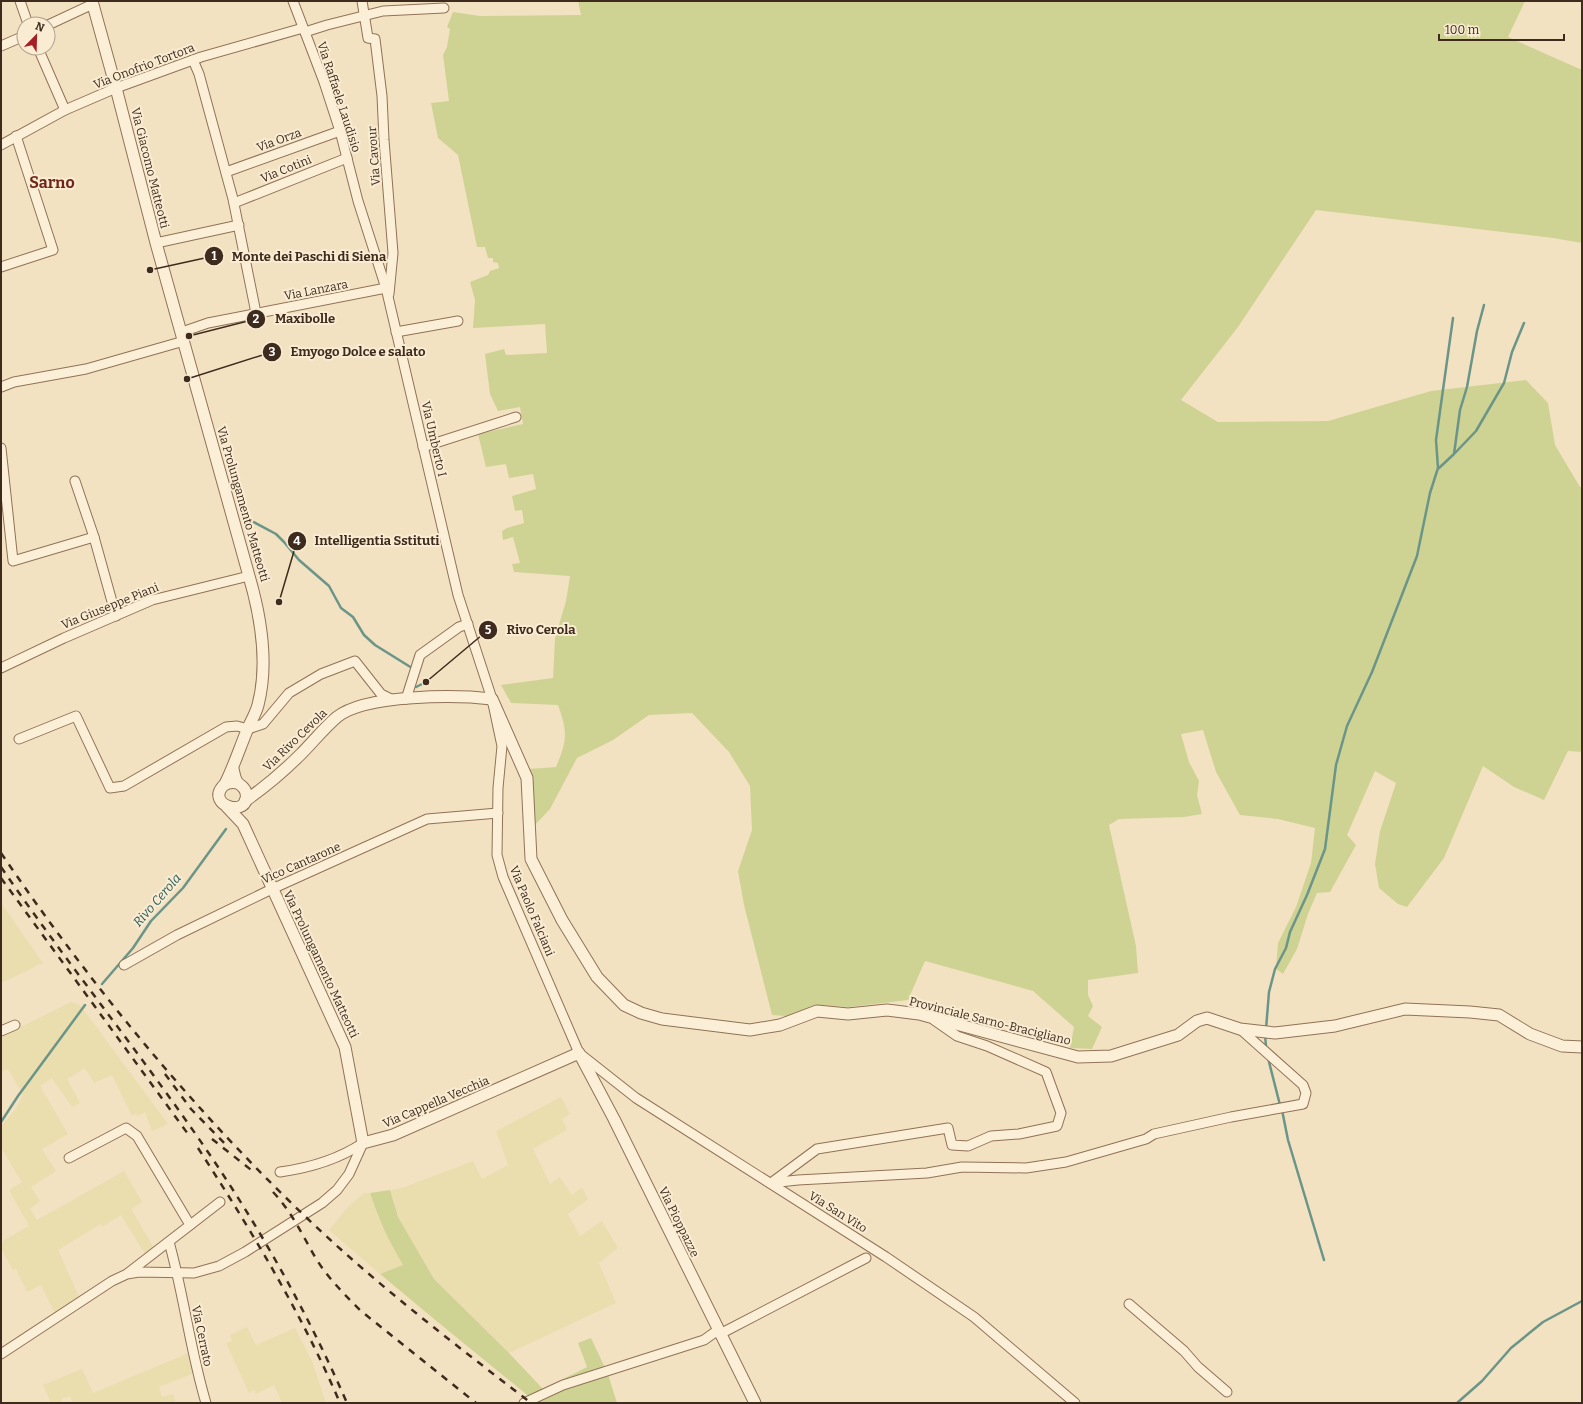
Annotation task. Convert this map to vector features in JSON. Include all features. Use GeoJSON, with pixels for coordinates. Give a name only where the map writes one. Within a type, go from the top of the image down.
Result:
{"type":"FeatureCollection","features":[{"type":"Feature","properties":{"kind":"street"},"geometry":{"type":"LineString","coordinates":[[20,1],[25,16]]}},
{"type":"Feature","properties":{"kind":"street","name":"Via Raffaele Laudisio"},"geometry":{"type":"LineString","coordinates":[[293,1],[324,82],[340,131],[358,202],[386,288]]}},
{"type":"Feature","properties":{"kind":"street"},"geometry":{"type":"LineString","coordinates":[[362,1],[365,15]]}},
{"type":"Feature","properties":{"kind":"street"},"geometry":{"type":"LineString","coordinates":[[383,11],[385,1]]}},
{"type":"Feature","properties":{"kind":"street"},"geometry":{"type":"LineString","coordinates":[[56,21],[93,3]]}},
{"type":"Feature","properties":{"kind":"street","name":"Via Giacomo Matteotti"},"geometry":{"type":"LineString","coordinates":[[93,3],[156,243],[183,336]]}},
{"type":"Feature","properties":{"kind":"street","name":"Via Onofrio Tortora"},"geometry":{"type":"LineString","coordinates":[[1,145],[65,110],[116,88],[193,60],[304,30],[383,11],[444,8]]}},
{"type":"Feature","properties":{"kind":"street","name":"Via Cavour"},"geometry":{"type":"LineString","coordinates":[[365,15],[368,38],[375,39],[382,96],[393,253],[389,301]]}},
{"type":"Feature","properties":{"kind":"street"},"geometry":{"type":"LineString","coordinates":[[1,45],[16,39]]}},
{"type":"Feature","properties":{"kind":"street"},"geometry":{"type":"LineString","coordinates":[[41,56],[65,110]]}},
{"type":"Feature","properties":{"kind":"street"},"geometry":{"type":"LineString","coordinates":[[193,60],[199,74],[234,203],[256,313]]}},
{"type":"Feature","properties":{"kind":"street","name":"Via Orza"},"geometry":{"type":"LineString","coordinates":[[226,172],[340,131]]}},
{"type":"Feature","properties":{"kind":"street"},"geometry":{"type":"LineString","coordinates":[[1,268],[53,250],[16,136]]}},
{"type":"Feature","properties":{"kind":"street","name":"Via Cotini"},"geometry":{"type":"LineString","coordinates":[[234,203],[347,158]]}},
{"type":"Feature","properties":{"kind":"street"},"geometry":{"type":"LineString","coordinates":[[156,243],[239,225]]}},
{"type":"Feature","properties":{"kind":"street","name":"Via Umberto I"},"geometry":{"type":"LineString","coordinates":[[386,288],[458,595],[468,624]]}},
{"type":"Feature","properties":{"kind":"street","name":"Via Lanzara"},"geometry":{"type":"LineString","coordinates":[[1,387],[14,382],[86,369],[183,336],[208,323],[386,288]]}},
{"type":"Feature","properties":{"kind":"street"},"geometry":{"type":"LineString","coordinates":[[396,332],[458,321]]}},
{"type":"Feature","properties":{"kind":"street","name":"Via Prolungamento Matteotti"},"geometry":{"type":"LineString","coordinates":[[183,336],[249,576],[258,612],[263,651],[261,688],[258,706],[233,768],[220,792],[220,796],[223,804],[243,824],[346,1047],[363,1143]]}},
{"type":"Feature","properties":{"kind":"street"},"geometry":{"type":"LineString","coordinates":[[423,447],[516,417]]}},
{"type":"Feature","properties":{"kind":"street"},"geometry":{"type":"LineString","coordinates":[[1,448],[13,561],[94,537]]}},
{"type":"Feature","properties":{"kind":"street"},"geometry":{"type":"LineString","coordinates":[[75,481],[94,537],[116,616]]}},
{"type":"Feature","properties":{"kind":"street","name":"Via Giuseppe Piani"},"geometry":{"type":"LineString","coordinates":[[1,672],[4,666],[152,600],[249,576]]}},
{"type":"Feature","properties":{"kind":"street"},"geometry":{"type":"LineString","coordinates":[[406,699],[420,655],[459,628],[468,624]]}},
{"type":"Feature","properties":{"kind":"street","name":"Via Paolo Falciani"},"geometry":{"type":"LineString","coordinates":[[468,624],[492,699],[502,746],[498,788],[497,855],[503,877],[579,1053]]}},
{"type":"Feature","properties":{"kind":"street"},"geometry":{"type":"LineString","coordinates":[[19,739],[76,716],[110,788],[124,786],[226,727],[237,726],[248,728],[263,724],[289,693],[322,674],[356,661],[381,694],[392,699]]}},
{"type":"Feature","properties":{"kind":"street","name":"Via Rivo Cevola"},"geometry":{"type":"LineString","coordinates":[[244,802],[259,791],[301,754],[338,716],[355,708],[392,699],[471,696],[492,699]]}},
{"type":"Feature","properties":{"kind":"street","name":"Provinciale Sarno-Bracigliano"},"geometry":{"type":"LineString","coordinates":[[492,699],[527,778],[531,859],[562,920],[597,977],[624,1005],[641,1013],[662,1019],[750,1030],[780,1026],[817,1011],[848,1014],[887,1010],[919,1014],[1078,1057],[1111,1056],[1178,1035],[1197,1021],[1207,1018],[1240,1029],[1275,1033],[1335,1026],[1405,1009],[1499,1015],[1530,1034],[1562,1046],[1582,1047]]}},
{"type":"Feature","properties":{"kind":"street","name":"Via Prolungamento Matteotti"},"geometry":{"type":"LineString","coordinates":[[233,768],[239,784],[246,792],[243,824]]}},
{"type":"Feature","properties":{"kind":"street"},"geometry":{"type":"LineString","coordinates":[[225,784],[229,782],[239,784],[259,791]]}},
{"type":"Feature","properties":{"kind":"street"},"geometry":{"type":"LineString","coordinates":[[227,807],[235,808],[244,802]]}},
{"type":"Feature","properties":{"kind":"street","name":"Vico Cantarone"},"geometry":{"type":"LineString","coordinates":[[124,965],[177,935],[272,889],[428,819],[498,813]]}},
{"type":"Feature","properties":{"kind":"street"},"geometry":{"type":"LineString","coordinates":[[770,1184],[817,1149],[948,1128],[952,1145],[968,1146],[991,1136],[1019,1134],[1057,1126],[1062,1113],[1046,1072],[987,1046],[957,1036],[930,1017]]}},
{"type":"Feature","properties":{"kind":"street"},"geometry":{"type":"LineString","coordinates":[[1,1032],[15,1025]]}},
{"type":"Feature","properties":{"kind":"street"},"geometry":{"type":"LineString","coordinates":[[770,1184],[798,1180],[927,1173],[962,1168],[1026,1168],[1066,1162],[1146,1139],[1154,1134],[1303,1104],[1306,1092],[1303,1085],[1240,1029]]}},
{"type":"Feature","properties":{"kind":"street","name":"Via Cappella Vecchia"},"geometry":{"type":"LineString","coordinates":[[363,1143],[393,1135],[579,1053]]}},
{"type":"Feature","properties":{"kind":"street","name":"Via San Vito"},"geometry":{"type":"LineString","coordinates":[[579,1053],[636,1098],[886,1257],[974,1317],[1075,1403]]}},
{"type":"Feature","properties":{"kind":"street","name":"Via Pioppazze"},"geometry":{"type":"LineString","coordinates":[[579,1053],[614,1119],[754,1403]]}},
{"type":"Feature","properties":{"kind":"street"},"geometry":{"type":"LineString","coordinates":[[69,1158],[126,1128],[138,1136],[190,1225]]}},
{"type":"Feature","properties":{"kind":"street"},"geometry":{"type":"LineString","coordinates":[[280,1172],[301,1169],[352,1151],[363,1143]]}},
{"type":"Feature","properties":{"kind":"street"},"geometry":{"type":"LineString","coordinates":[[126,1274],[139,1272],[194,1273],[219,1266],[245,1252],[322,1203],[336,1190],[349,1174],[363,1143]]}},
{"type":"Feature","properties":{"kind":"street"},"geometry":{"type":"LineString","coordinates":[[1,1354],[112,1280],[126,1274],[220,1202]]}},
{"type":"Feature","properties":{"kind":"street","name":"Via Cerrato"},"geometry":{"type":"LineString","coordinates":[[169,1242],[178,1273],[188,1332],[206,1403]]}},
{"type":"Feature","properties":{"kind":"street"},"geometry":{"type":"LineString","coordinates":[[524,1403],[563,1385],[704,1340],[866,1258]]}},
{"type":"Feature","properties":{"kind":"street"},"geometry":{"type":"LineString","coordinates":[[1129,1304],[1184,1351],[1198,1367],[1227,1392]]}},
{"type":"Feature","properties":{"kind":"shaded area"},"geometry":{"type":"Polygon","coordinates":[[[1,903],[43,963],[1,983],[1,903]]]}},
{"type":"Feature","properties":{"kind":"shaded area"},"geometry":{"type":"Polygon","coordinates":[[[71,1002],[80,1005],[168,1124],[152,1131],[145,1112],[138,1116],[136,1113],[132,1116],[112,1075],[94,1083],[85,1068],[67,1079],[80,1103],[72,1107],[52,1078],[40,1086],[68,1134],[42,1149],[56,1171],[31,1187],[40,1201],[30,1209],[37,1220],[124,1171],[142,1202],[131,1209],[154,1248],[145,1254],[121,1215],[102,1227],[101,1224],[58,1250],[79,1297],[55,1314],[41,1285],[27,1292],[16,1269],[13,1270],[1,1248],[1,1242],[29,1226],[9,1190],[22,1182],[1,1148],[1,1126],[15,1110],[23,1095],[8,1069],[1,1072],[1,1037],[71,1002]]]}},
{"type":"Feature","properties":{"kind":"shaded area"},"geometry":{"type":"Polygon","coordinates":[[[561,1097],[570,1114],[562,1119],[567,1130],[533,1149],[550,1184],[560,1177],[572,1195],[582,1187],[588,1199],[568,1214],[580,1236],[602,1221],[618,1248],[599,1263],[616,1303],[509,1353],[434,1279],[398,1217],[390,1190],[402,1188],[473,1161],[482,1179],[508,1165],[496,1131],[561,1097]]]}},
{"type":"Feature","properties":{"kind":"shaded area"},"geometry":{"type":"Polygon","coordinates":[[[364,1193],[370,1193],[377,1214],[403,1265],[380,1274],[329,1230],[348,1207],[364,1193]]]}},
{"type":"Feature","properties":{"kind":"shaded area"},"geometry":{"type":"Polygon","coordinates":[[[247,1327],[256,1345],[295,1328],[312,1361],[326,1403],[282,1403],[274,1385],[256,1394],[254,1390],[249,1393],[226,1343],[232,1341],[230,1335],[247,1327]]]}},
{"type":"Feature","properties":{"kind":"shaded area"},"geometry":{"type":"Polygon","coordinates":[[[191,1352],[196,1372],[159,1387],[162,1397],[173,1394],[176,1403],[73,1403],[70,1396],[57,1403],[51,1403],[43,1385],[82,1369],[93,1393],[191,1352]]]}},
{"type":"Feature","properties":{"kind":"green space"},"geometry":{"type":"Polygon","coordinates":[[[578,1],[1525,1],[1508,37],[1582,70],[1582,243],[1553,238],[1316,210],[1238,327],[1181,400],[1218,422],[1328,421],[1431,391],[1526,380],[1548,403],[1555,445],[1580,487],[1582,487],[1582,752],[1568,751],[1544,800],[1514,787],[1483,766],[1444,858],[1407,907],[1398,904],[1379,888],[1375,864],[1380,831],[1396,783],[1375,771],[1347,835],[1356,845],[1330,892],[1317,893],[1308,914],[1297,949],[1283,974],[1276,969],[1278,943],[1296,907],[1311,863],[1315,828],[1278,819],[1240,815],[1216,772],[1203,730],[1181,734],[1189,762],[1199,781],[1197,795],[1202,814],[1184,817],[1119,819],[1109,825],[1136,946],[1138,973],[1088,980],[1088,995],[1093,1006],[1088,1016],[1102,1027],[1092,1049],[1070,1048],[1074,1027],[1033,991],[925,961],[908,1000],[849,1007],[818,1005],[786,1016],[772,1015],[744,905],[738,871],[752,830],[750,786],[729,752],[692,713],[649,715],[613,740],[577,758],[550,809],[535,825],[529,769],[556,767],[564,743],[565,730],[558,705],[511,703],[501,685],[553,678],[555,638],[566,601],[570,576],[514,572],[512,564],[520,563],[513,537],[503,540],[502,531],[524,523],[522,510],[515,511],[512,496],[536,489],[533,474],[509,478],[506,464],[486,467],[478,434],[523,424],[520,407],[498,411],[490,394],[485,354],[504,349],[506,355],[547,353],[545,324],[473,328],[475,300],[470,282],[488,275],[490,271],[499,268],[498,263],[493,262],[493,258],[488,258],[485,247],[477,247],[458,155],[438,138],[431,103],[449,101],[443,55],[447,47],[450,29],[447,27],[453,12],[480,16],[581,15],[578,1]]]}},
{"type":"Feature","properties":{"kind":"green space"},"geometry":{"type":"Polygon","coordinates":[[[390,1190],[398,1217],[434,1279],[543,1389],[587,1367],[578,1343],[591,1338],[608,1374],[617,1403],[537,1403],[380,1274],[403,1265],[384,1230],[370,1193],[390,1190]]]}},
{"type":"Feature","properties":{"kind":"waterway"},"geometry":{"type":"LineString","coordinates":[[1439,468],[1454,454],[1460,410],[1467,387],[1477,331],[1484,305]]}},
{"type":"Feature","properties":{"kind":"waterway"},"geometry":{"type":"LineString","coordinates":[[1266,1029],[1269,992],[1275,969],[1286,948],[1290,932],[1307,895],[1325,849],[1336,765],[1347,726],[1372,672],[1417,556],[1430,493],[1438,468],[1436,440],[1453,318]]}},
{"type":"Feature","properties":{"kind":"waterway"},"geometry":{"type":"LineString","coordinates":[[1455,453],[1476,431],[1504,383],[1512,352],[1524,323]]}},
{"type":"Feature","properties":{"kind":"waterway"},"geometry":{"type":"LineString","coordinates":[[248,519],[276,534],[299,560],[329,586],[341,608],[353,617],[364,635],[375,645],[412,668]]}},
{"type":"Feature","properties":{"kind":"waterway","name":"Rivo Cerola"},"geometry":{"type":"LineString","coordinates":[[416,687],[426,682]]}},
{"type":"Feature","properties":{"kind":"waterway","name":"Rivo Cerola"},"geometry":{"type":"LineString","coordinates":[[102,984],[133,948],[151,921],[183,888],[226,829]]}},
{"type":"Feature","properties":{"kind":"waterway","name":"Rivo Cerola"},"geometry":{"type":"LineString","coordinates":[[1,1122],[18,1096],[85,1005]]}},
{"type":"Feature","properties":{"kind":"waterway"},"geometry":{"type":"LineString","coordinates":[[1265,1034],[1266,1047]]}},
{"type":"Feature","properties":{"kind":"waterway"},"geometry":{"type":"LineString","coordinates":[[1268,1058],[1280,1105]]}},
{"type":"Feature","properties":{"kind":"waterway"},"geometry":{"type":"LineString","coordinates":[[1282,1110],[1288,1140],[1324,1260]]}},
{"type":"Feature","properties":{"kind":"waterway"},"geometry":{"type":"LineString","coordinates":[[1457,1403],[1482,1381],[1511,1348],[1543,1322],[1582,1301]]}},
{"type":"Feature","properties":{"kind":"railway"},"geometry":{"type":"LineString","coordinates":[[1,853],[74,955],[112,1004],[152,1053],[236,1147],[325,1235],[375,1279],[531,1403]]}},
{"type":"Feature","properties":{"kind":"railway"},"geometry":{"type":"LineString","coordinates":[[1,867],[186,1121],[231,1187],[268,1247],[302,1308],[347,1403]]}},
{"type":"Feature","properties":{"kind":"railway"},"geometry":{"type":"LineString","coordinates":[[1,878],[188,1134]]}},
{"type":"Feature","properties":{"kind":"railway"},"geometry":{"type":"LineString","coordinates":[[165,1074],[191,1109],[229,1148]]}},
{"type":"Feature","properties":{"kind":"railway"},"geometry":{"type":"LineString","coordinates":[[212,1139],[255,1173]]}},
{"type":"Feature","properties":{"kind":"railway"},"geometry":{"type":"LineString","coordinates":[[198,1148],[275,1273],[309,1337],[340,1403]]}},
{"type":"Feature","properties":{"kind":"railway"},"geometry":{"type":"LineString","coordinates":[[273,1192],[291,1215],[315,1257],[330,1278],[348,1298],[361,1311],[476,1403]]}},
{"type":"Feature","properties":{"kind":"place","name":"Monte dei Paschi di Siena"},"geometry":{"type":"Point","coordinates":[150,270]}},
{"type":"Feature","properties":{"kind":"place","name":"Maxibolle"},"geometry":{"type":"Point","coordinates":[189,336]}},
{"type":"Feature","properties":{"kind":"place","name":"Emyogo Dolce e salato"},"geometry":{"type":"Point","coordinates":[187,379]}},
{"type":"Feature","properties":{"kind":"place","name":"Intelligentia Sstituti"},"geometry":{"type":"Point","coordinates":[279,602]}},
{"type":"Feature","properties":{"kind":"place","name":"Rivo Cerola"},"geometry":{"type":"Point","coordinates":[426,682]}},
{"type":"Feature","properties":{"kind":"district","name":"Sarno"},"geometry":{"type":"Point","coordinates":[52,182]}}]}
